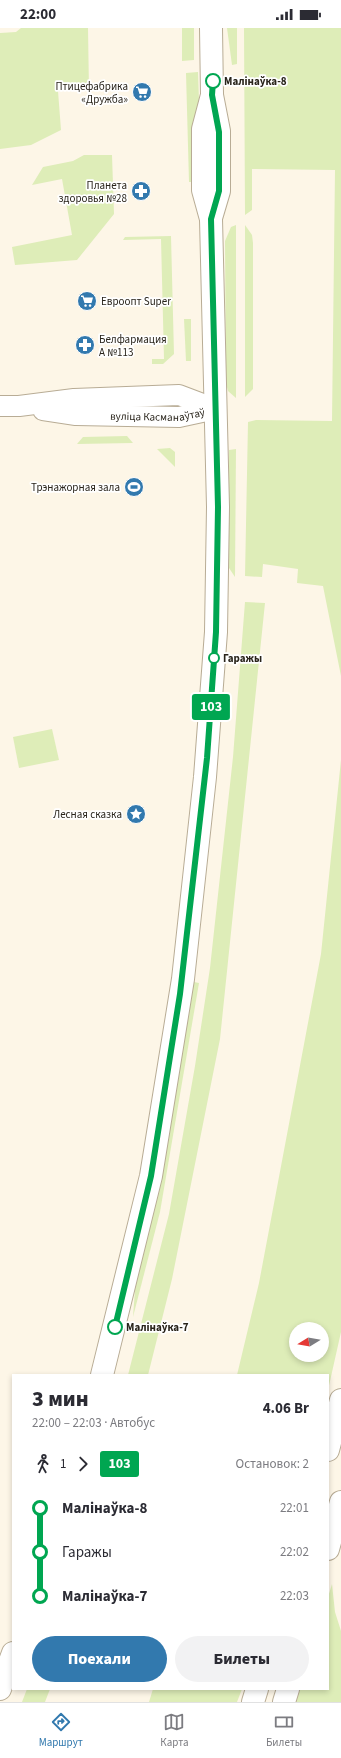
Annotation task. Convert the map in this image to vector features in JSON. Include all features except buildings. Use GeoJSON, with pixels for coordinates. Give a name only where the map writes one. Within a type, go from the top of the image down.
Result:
{"type":"FeatureCollection","features":[{"type":"Feature","properties":{"kind":"main road"},"geometry":{"type":"LineString","coordinates":[[102,1374],[151,1176],[183,979],[207,758],[216,632],[218,507],[211,219],[203,190],[203,129],[212,95],[212,28]]}},
{"type":"Feature","properties":{"kind":"main road"},"geometry":{"type":"LineString","coordinates":[[329,1446],[341,1400]]}},
{"type":"Feature","properties":{"kind":"main road"},"geometry":{"type":"LineString","coordinates":[[329,1545],[341,1502]]}},
{"type":"Feature","properties":{"kind":"main road"},"geometry":{"type":"LineString","coordinates":[[0,1689],[12,1656]]}},
{"type":"Feature","properties":{"kind":"main road"},"geometry":{"type":"LineString","coordinates":[[253,1702],[257,1690]]}},
{"type":"Feature","properties":{"kind":"main road"},"geometry":{"type":"LineString","coordinates":[[284,1702],[288,1690]]}},
{"type":"Feature","properties":{"kind":"street","name":"вуліца Касманаўтаў"},"geometry":{"type":"LineString","coordinates":[[10,406],[76,415],[179,417],[216,409]]}},
{"type":"Feature","properties":{"kind":"green space"},"geometry":{"type":"Polygon","coordinates":[[[21,28],[88,28],[89,91],[58,91],[61,130],[31,145],[0,149],[0,33],[16,32],[21,28]]]}},
{"type":"Feature","properties":{"kind":"green space"},"geometry":{"type":"Polygon","coordinates":[[[182,28],[194,28],[194,60],[182,61],[182,28]]]}},
{"type":"Feature","properties":{"kind":"green space"},"geometry":{"type":"Polygon","coordinates":[[[227,28],[237,28],[237,64],[232,65],[227,28]]]}},
{"type":"Feature","properties":{"kind":"green space"},"geometry":{"type":"Polygon","coordinates":[[[244,28],[341,28],[341,676],[323,586],[297,583],[298,569],[263,564],[262,577],[245,576],[248,422],[256,420],[332,421],[335,170],[252,169],[252,210],[245,215],[244,28]]]}},
{"type":"Feature","properties":{"kind":"green space"},"geometry":{"type":"Polygon","coordinates":[[[198,72],[199,101],[196,182],[189,182],[186,73],[198,72]]]}},
{"type":"Feature","properties":{"kind":"green space"},"geometry":{"type":"Polygon","coordinates":[[[84,155],[112,155],[114,214],[77,260],[15,265],[12,247],[72,235],[62,179],[32,185],[43,167],[73,161],[84,155]]]}},
{"type":"Feature","properties":{"kind":"green space"},"geometry":{"type":"Polygon","coordinates":[[[236,225],[236,398],[228,391],[226,383],[225,241],[231,227],[236,225]]]}},
{"type":"Feature","properties":{"kind":"green space"},"geometry":{"type":"Polygon","coordinates":[[[245,225],[252,235],[253,243],[253,389],[245,397],[245,225]]]}},
{"type":"Feature","properties":{"kind":"green space"},"geometry":{"type":"Polygon","coordinates":[[[171,236],[174,354],[163,364],[152,364],[152,359],[164,359],[161,239],[123,240],[125,237],[171,236]]]}},
{"type":"Feature","properties":{"kind":"green space"},"geometry":{"type":"Polygon","coordinates":[[[184,319],[191,319],[191,361],[186,361],[184,319]]]}},
{"type":"Feature","properties":{"kind":"green space"},"geometry":{"type":"Polygon","coordinates":[[[127,436],[133,443],[77,444],[83,437],[127,436]]]}},
{"type":"Feature","properties":{"kind":"green space"},"geometry":{"type":"Polygon","coordinates":[[[170,448],[175,452],[175,467],[157,449],[170,448]]]}},
{"type":"Feature","properties":{"kind":"green space"},"geometry":{"type":"Polygon","coordinates":[[[236,449],[235,577],[229,568],[229,450],[236,449]]]}},
{"type":"Feature","properties":{"kind":"green space"},"geometry":{"type":"Polygon","coordinates":[[[245,602],[265,603],[220,1039],[172,1279],[148,1374],[128,1374],[169,1214],[195,1066],[210,968],[233,757],[245,602]]]}},
{"type":"Feature","properties":{"kind":"green space"},"geometry":{"type":"Polygon","coordinates":[[[52,729],[59,760],[19,768],[13,737],[52,729]]]}},
{"type":"Feature","properties":{"kind":"green space"},"geometry":{"type":"Polygon","coordinates":[[[341,760],[341,1332],[329,1386],[329,1374],[237,1374],[259,1283],[321,954],[341,760]]]}},
{"type":"Feature","properties":{"kind":"green space"},"geometry":{"type":"Polygon","coordinates":[[[194,982],[199,983],[160,1212],[133,1317],[136,1276],[191,984],[194,982]]]}},
{"type":"Feature","properties":{"kind":"green space"},"geometry":{"type":"Polygon","coordinates":[[[332,1584],[335,1612],[341,1631],[341,1702],[296,1702],[300,1690],[329,1690],[329,1594],[332,1584]]]}},
{"type":"Feature","properties":{"kind":"green space"},"geometry":{"type":"Polygon","coordinates":[[[27,1690],[50,1690],[45,1702],[22,1702],[27,1690]]]}},
{"type":"Feature","properties":{"kind":"green space"},"geometry":{"type":"Polygon","coordinates":[[[153,1690],[242,1690],[237,1702],[149,1702],[153,1690]]]}},
{"type":"Feature","properties":{"kind":"bus line","name":"103"},"geometry":{"type":"LineString","coordinates":[[115,1327],[151,1176],[183,979],[207,758],[216,632],[218,507],[218,448],[211,219],[219,191],[219,132],[212,95],[213,81]]}},
{"type":"Feature","properties":{"kind":"place","name":"Малінаўка-8"},"geometry":{"type":"Point","coordinates":[213,81]}},
{"type":"Feature","properties":{"kind":"place","name":"Птицефабрика «Дружба»"},"geometry":{"type":"Point","coordinates":[142,92]}},
{"type":"Feature","properties":{"kind":"place","name":"Планета здоровья №28"},"geometry":{"type":"Point","coordinates":[141,191]}},
{"type":"Feature","properties":{"kind":"place","name":"Евроопт Super"},"geometry":{"type":"Point","coordinates":[87,301]}},
{"type":"Feature","properties":{"kind":"place","name":"Белфармация А №113"},"geometry":{"type":"Point","coordinates":[85,345]}},
{"type":"Feature","properties":{"kind":"place","name":"Трэнажорная зала"},"geometry":{"type":"Point","coordinates":[134,487]}},
{"type":"Feature","properties":{"kind":"place","name":"Гаражы"},"geometry":{"type":"Point","coordinates":[214,658]}},
{"type":"Feature","properties":{"kind":"place","name":"Лесная сказка"},"geometry":{"type":"Point","coordinates":[136,814]}},
{"type":"Feature","properties":{"kind":"place","name":"Малінаўка-7"},"geometry":{"type":"Point","coordinates":[115,1327]}}]}
